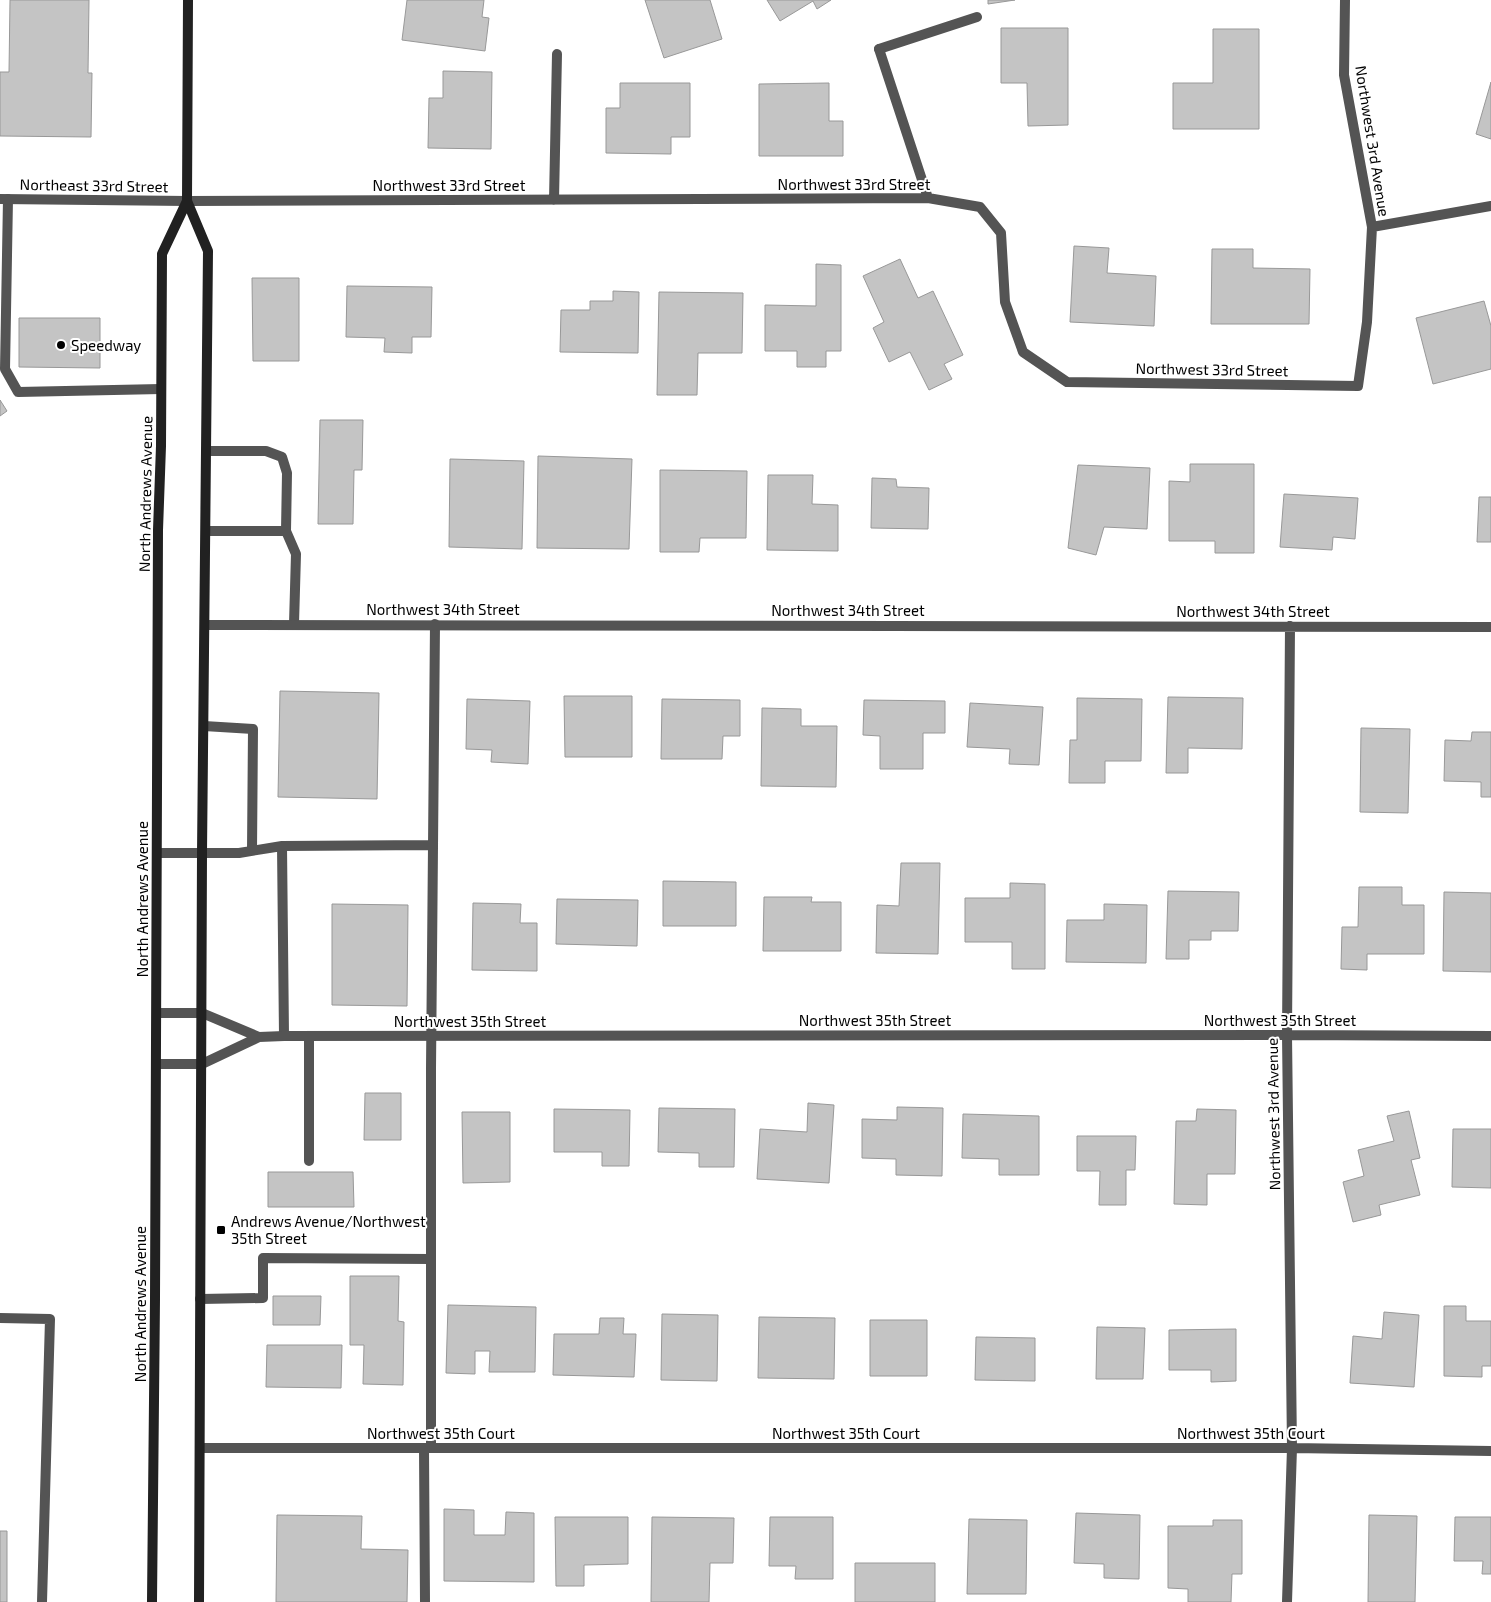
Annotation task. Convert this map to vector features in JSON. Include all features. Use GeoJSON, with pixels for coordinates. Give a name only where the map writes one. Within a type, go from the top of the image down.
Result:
{"type":"FeatureCollection","features":[{"type":"Feature","properties":{"kind":"main road","name":"North Andrews Avenue"},"geometry":{"type":"LineString","coordinates":[[188,0],[187,201],[208,251],[202,853],[199,1602]]}},
{"type":"Feature","properties":{"kind":"main road","name":"North Andrews Avenue"},"geometry":{"type":"LineString","coordinates":[[152,1602],[157,1013],[158,539],[162,389],[162,254],[187,201]]}},
{"type":"Feature","properties":{"kind":"street","name":"Northwest 3rd Avenue"},"geometry":{"type":"LineString","coordinates":[[1345,0],[1344,75],[1372,227]]}},
{"type":"Feature","properties":{"kind":"street"},"geometry":{"type":"LineString","coordinates":[[928,198],[879,50],[977,17]]}},
{"type":"Feature","properties":{"kind":"street"},"geometry":{"type":"LineString","coordinates":[[554,200],[557,54]]}},
{"type":"Feature","properties":{"kind":"street","name":"Northwest 33rd Street"},"geometry":{"type":"LineString","coordinates":[[187,201],[928,198],[980,208],[1001,233],[1005,302],[1023,352],[1067,382],[1358,386],[1367,322],[1372,227]]}},
{"type":"Feature","properties":{"kind":"street","name":"Northeast 33rd Street"},"geometry":{"type":"LineString","coordinates":[[4,199],[187,201]]}},
{"type":"Feature","properties":{"kind":"street"},"geometry":{"type":"LineString","coordinates":[[4,199],[5,369],[18,392],[162,389]]}},
{"type":"Feature","properties":{"kind":"street"},"geometry":{"type":"LineString","coordinates":[[1372,227],[1491,206]]}},
{"type":"Feature","properties":{"kind":"street"},"geometry":{"type":"LineString","coordinates":[[207,451],[266,451],[282,457],[287,473],[286,531],[296,554],[294,624]]}},
{"type":"Feature","properties":{"kind":"street"},"geometry":{"type":"LineString","coordinates":[[206,531],[286,531]]}},
{"type":"Feature","properties":{"kind":"street","name":"Northwest 34th Street"},"geometry":{"type":"LineString","coordinates":[[205,624],[1491,627]]}},
{"type":"Feature","properties":{"kind":"street"},"geometry":{"type":"LineString","coordinates":[[426,1602],[431,1259],[435,624]]}},
{"type":"Feature","properties":{"kind":"street","name":"Northwest 3rd Avenue"},"geometry":{"type":"LineString","coordinates":[[1287,1602],[1292,1448],[1287,1035],[1290,626]]}},
{"type":"Feature","properties":{"kind":"street"},"geometry":{"type":"LineString","coordinates":[[204,726],[253,729],[252,851]]}},
{"type":"Feature","properties":{"kind":"street"},"geometry":{"type":"LineString","coordinates":[[157,853],[240,854],[282,846],[433,845]]}},
{"type":"Feature","properties":{"kind":"street"},"geometry":{"type":"LineString","coordinates":[[282,846],[284,1036]]}},
{"type":"Feature","properties":{"kind":"street","name":"Northwest 35th Street"},"geometry":{"type":"LineString","coordinates":[[157,1013],[202,1013],[259,1037]]}},
{"type":"Feature","properties":{"kind":"street","name":"Northwest 35th Street"},"geometry":{"type":"LineString","coordinates":[[156,1064],[202,1064],[259,1037],[284,1036],[1491,1036]]}},
{"type":"Feature","properties":{"kind":"street"},"geometry":{"type":"LineString","coordinates":[[309,1036],[309,1161]]}},
{"type":"Feature","properties":{"kind":"street"},"geometry":{"type":"LineString","coordinates":[[200,1299],[263,1298],[263,1258],[431,1259]]}},
{"type":"Feature","properties":{"kind":"street"},"geometry":{"type":"LineString","coordinates":[[0,1318],[50,1319],[42,1602]]}},
{"type":"Feature","properties":{"kind":"street","name":"Northwest 35th Court"},"geometry":{"type":"LineString","coordinates":[[200,1448],[1292,1448],[1491,1451]]}},
{"type":"Feature","properties":{"kind":"building"},"geometry":{"type":"Polygon","coordinates":[[[10,0],[89,0],[88,73],[92,73],[91,137],[0,136],[0,72],[9,72],[10,0]]]}},
{"type":"Feature","properties":{"kind":"building"},"geometry":{"type":"Polygon","coordinates":[[[407,0],[484,0],[482,17],[489,18],[485,51],[402,40],[407,0]]]}},
{"type":"Feature","properties":{"kind":"building"},"geometry":{"type":"Polygon","coordinates":[[[645,0],[710,0],[722,39],[664,58],[645,0]]]}},
{"type":"Feature","properties":{"kind":"building"},"geometry":{"type":"Polygon","coordinates":[[[767,0],[831,0],[817,9],[813,1],[780,21],[767,0]]]}},
{"type":"Feature","properties":{"kind":"building"},"geometry":{"type":"Polygon","coordinates":[[[988,0],[1015,0],[988,4],[988,0]]]}},
{"type":"Feature","properties":{"kind":"building"},"geometry":{"type":"Polygon","coordinates":[[[1001,28],[1068,28],[1068,125],[1028,126],[1027,83],[1001,83],[1001,28]]]}},
{"type":"Feature","properties":{"kind":"building"},"geometry":{"type":"Polygon","coordinates":[[[1213,29],[1259,29],[1259,129],[1173,129],[1173,83],[1213,83],[1213,29]]]}},
{"type":"Feature","properties":{"kind":"building"},"geometry":{"type":"Polygon","coordinates":[[[443,71],[492,72],[491,149],[428,148],[429,98],[443,98],[443,71]]]}},
{"type":"Feature","properties":{"kind":"building"},"geometry":{"type":"Polygon","coordinates":[[[1491,82],[1491,139],[1476,134],[1491,82]]]}},
{"type":"Feature","properties":{"kind":"building"},"geometry":{"type":"Polygon","coordinates":[[[620,83],[690,83],[690,137],[671,137],[671,154],[606,153],[606,108],[620,108],[620,83]]]}},
{"type":"Feature","properties":{"kind":"building"},"geometry":{"type":"Polygon","coordinates":[[[829,83],[829,121],[843,121],[843,156],[759,156],[759,84],[829,83]]]}},
{"type":"Feature","properties":{"kind":"building"},"geometry":{"type":"Polygon","coordinates":[[[1074,246],[1109,248],[1107,273],[1156,276],[1154,326],[1070,322],[1074,246]]]}},
{"type":"Feature","properties":{"kind":"building"},"geometry":{"type":"Polygon","coordinates":[[[1212,249],[1253,249],[1253,268],[1310,269],[1309,324],[1211,324],[1212,249]]]}},
{"type":"Feature","properties":{"kind":"building"},"geometry":{"type":"Polygon","coordinates":[[[900,259],[918,298],[933,291],[963,355],[944,364],[952,379],[929,390],[910,352],[889,362],[873,328],[884,322],[863,276],[900,259]]]}},
{"type":"Feature","properties":{"kind":"building"},"geometry":{"type":"Polygon","coordinates":[[[816,264],[841,265],[841,351],[826,351],[826,367],[797,367],[797,351],[765,351],[765,305],[816,306],[816,264]]]}},
{"type":"Feature","properties":{"kind":"building"},"geometry":{"type":"Polygon","coordinates":[[[252,278],[299,278],[299,361],[253,361],[252,278]]]}},
{"type":"Feature","properties":{"kind":"building"},"geometry":{"type":"Polygon","coordinates":[[[347,286],[432,287],[431,337],[412,337],[412,353],[384,352],[385,338],[346,337],[347,286]]]}},
{"type":"Feature","properties":{"kind":"building"},"geometry":{"type":"Polygon","coordinates":[[[613,291],[639,292],[638,353],[560,352],[561,310],[590,310],[590,301],[613,301],[613,291]]]}},
{"type":"Feature","properties":{"kind":"building"},"geometry":{"type":"Polygon","coordinates":[[[659,292],[743,293],[742,353],[698,353],[697,395],[657,395],[659,292]]]}},
{"type":"Feature","properties":{"kind":"building"},"geometry":{"type":"Polygon","coordinates":[[[1484,301],[1491,326],[1491,369],[1433,384],[1416,318],[1484,301]]]}},
{"type":"Feature","properties":{"kind":"building"},"geometry":{"type":"Polygon","coordinates":[[[19,318],[100,318],[100,368],[19,367],[19,318]]]}},
{"type":"Feature","properties":{"kind":"building"},"geometry":{"type":"Polygon","coordinates":[[[0,400],[7,411],[0,416],[0,400]]]}},
{"type":"Feature","properties":{"kind":"building"},"geometry":{"type":"Polygon","coordinates":[[[320,420],[363,420],[362,470],[354,470],[353,524],[318,524],[320,420]]]}},
{"type":"Feature","properties":{"kind":"building"},"geometry":{"type":"Polygon","coordinates":[[[538,456],[632,459],[629,549],[537,548],[538,456]]]}},
{"type":"Feature","properties":{"kind":"building"},"geometry":{"type":"Polygon","coordinates":[[[450,459],[524,461],[522,549],[449,547],[450,459]]]}},
{"type":"Feature","properties":{"kind":"building"},"geometry":{"type":"Polygon","coordinates":[[[1190,464],[1254,464],[1254,553],[1215,553],[1215,541],[1169,541],[1169,481],[1190,482],[1190,464]]]}},
{"type":"Feature","properties":{"kind":"building"},"geometry":{"type":"Polygon","coordinates":[[[1078,465],[1150,468],[1147,529],[1104,527],[1096,555],[1068,548],[1078,465]]]}},
{"type":"Feature","properties":{"kind":"building"},"geometry":{"type":"Polygon","coordinates":[[[660,470],[747,471],[746,538],[700,538],[699,552],[660,552],[660,470]]]}},
{"type":"Feature","properties":{"kind":"building"},"geometry":{"type":"Polygon","coordinates":[[[768,475],[813,475],[812,504],[838,505],[838,551],[767,550],[768,475]]]}},
{"type":"Feature","properties":{"kind":"building"},"geometry":{"type":"Polygon","coordinates":[[[872,478],[896,479],[897,487],[929,488],[928,529],[871,528],[872,478]]]}},
{"type":"Feature","properties":{"kind":"building"},"geometry":{"type":"Polygon","coordinates":[[[1284,494],[1358,498],[1355,539],[1333,537],[1332,550],[1280,547],[1284,494]]]}},
{"type":"Feature","properties":{"kind":"building"},"geometry":{"type":"Polygon","coordinates":[[[1479,497],[1491,497],[1491,542],[1477,542],[1479,497]]]}},
{"type":"Feature","properties":{"kind":"building"},"geometry":{"type":"Polygon","coordinates":[[[280,691],[379,693],[377,799],[278,797],[280,691]]]}},
{"type":"Feature","properties":{"kind":"building"},"geometry":{"type":"Polygon","coordinates":[[[564,696],[632,696],[632,757],[565,757],[564,696]]]}},
{"type":"Feature","properties":{"kind":"building"},"geometry":{"type":"Polygon","coordinates":[[[1168,697],[1243,698],[1242,749],[1188,748],[1188,773],[1166,773],[1168,697]]]}},
{"type":"Feature","properties":{"kind":"building"},"geometry":{"type":"Polygon","coordinates":[[[1077,698],[1142,699],[1141,761],[1105,761],[1105,783],[1069,783],[1070,740],[1077,740],[1077,698]]]}},
{"type":"Feature","properties":{"kind":"building"},"geometry":{"type":"Polygon","coordinates":[[[467,699],[530,701],[528,764],[491,762],[492,750],[466,749],[467,699]]]}},
{"type":"Feature","properties":{"kind":"building"},"geometry":{"type":"Polygon","coordinates":[[[662,699],[740,700],[740,736],[723,736],[722,759],[661,759],[662,699]]]}},
{"type":"Feature","properties":{"kind":"building"},"geometry":{"type":"Polygon","coordinates":[[[864,700],[945,701],[945,733],[923,733],[923,769],[880,769],[880,736],[863,735],[864,700]]]}},
{"type":"Feature","properties":{"kind":"building"},"geometry":{"type":"Polygon","coordinates":[[[970,703],[1043,707],[1039,765],[1009,764],[1010,749],[967,747],[970,703]]]}},
{"type":"Feature","properties":{"kind":"building"},"geometry":{"type":"Polygon","coordinates":[[[762,708],[801,709],[801,726],[837,726],[836,787],[761,786],[762,708]]]}},
{"type":"Feature","properties":{"kind":"building"},"geometry":{"type":"Polygon","coordinates":[[[1361,728],[1410,729],[1408,813],[1360,812],[1361,728]]]}},
{"type":"Feature","properties":{"kind":"building"},"geometry":{"type":"Polygon","coordinates":[[[1472,732],[1491,732],[1491,797],[1481,797],[1481,782],[1444,781],[1445,740],[1471,741],[1472,732]]]}},
{"type":"Feature","properties":{"kind":"building"},"geometry":{"type":"Polygon","coordinates":[[[901,863],[940,863],[938,954],[876,953],[877,905],[899,906],[901,863]]]}},
{"type":"Feature","properties":{"kind":"building"},"geometry":{"type":"Polygon","coordinates":[[[663,881],[736,882],[736,926],[663,926],[663,881]]]}},
{"type":"Feature","properties":{"kind":"building"},"geometry":{"type":"Polygon","coordinates":[[[1010,883],[1045,884],[1045,969],[1012,969],[1012,942],[965,942],[965,898],[1010,898],[1010,883]]]}},
{"type":"Feature","properties":{"kind":"building"},"geometry":{"type":"Polygon","coordinates":[[[1359,887],[1402,887],[1402,905],[1424,905],[1424,954],[1367,954],[1367,970],[1341,969],[1342,927],[1358,927],[1359,887]]]}},
{"type":"Feature","properties":{"kind":"building"},"geometry":{"type":"Polygon","coordinates":[[[1168,891],[1239,892],[1238,931],[1211,931],[1211,940],[1189,940],[1189,959],[1166,959],[1168,891]]]}},
{"type":"Feature","properties":{"kind":"building"},"geometry":{"type":"Polygon","coordinates":[[[1444,892],[1491,893],[1491,972],[1443,971],[1444,892]]]}},
{"type":"Feature","properties":{"kind":"building"},"geometry":{"type":"Polygon","coordinates":[[[764,897],[812,897],[811,902],[841,902],[841,951],[763,951],[764,897]]]}},
{"type":"Feature","properties":{"kind":"building"},"geometry":{"type":"Polygon","coordinates":[[[557,899],[638,900],[637,946],[556,944],[557,899]]]}},
{"type":"Feature","properties":{"kind":"building"},"geometry":{"type":"Polygon","coordinates":[[[473,903],[521,904],[520,923],[537,923],[537,971],[472,970],[473,903]]]}},
{"type":"Feature","properties":{"kind":"building"},"geometry":{"type":"Polygon","coordinates":[[[332,904],[408,905],[407,1006],[332,1005],[332,904]]]}},
{"type":"Feature","properties":{"kind":"building"},"geometry":{"type":"Polygon","coordinates":[[[1104,904],[1147,905],[1146,963],[1066,962],[1067,920],[1104,920],[1104,904]]]}},
{"type":"Feature","properties":{"kind":"building"},"geometry":{"type":"Polygon","coordinates":[[[365,1093],[401,1093],[401,1140],[364,1140],[365,1093]]]}},
{"type":"Feature","properties":{"kind":"building"},"geometry":{"type":"Polygon","coordinates":[[[808,1103],[834,1105],[829,1183],[757,1179],[760,1129],[807,1132],[808,1103]]]}},
{"type":"Feature","properties":{"kind":"building"},"geometry":{"type":"Polygon","coordinates":[[[897,1107],[943,1108],[942,1176],[896,1175],[896,1159],[862,1158],[862,1119],[897,1120],[897,1107]]]}},
{"type":"Feature","properties":{"kind":"building"},"geometry":{"type":"Polygon","coordinates":[[[659,1108],[735,1109],[734,1167],[699,1167],[699,1153],[658,1152],[659,1108]]]}},
{"type":"Feature","properties":{"kind":"building"},"geometry":{"type":"Polygon","coordinates":[[[554,1109],[630,1110],[629,1166],[602,1166],[602,1152],[554,1152],[554,1109]]]}},
{"type":"Feature","properties":{"kind":"building"},"geometry":{"type":"Polygon","coordinates":[[[1197,1109],[1236,1110],[1235,1174],[1207,1174],[1207,1205],[1174,1204],[1176,1121],[1196,1121],[1197,1109]]]}},
{"type":"Feature","properties":{"kind":"building"},"geometry":{"type":"Polygon","coordinates":[[[1409,1111],[1420,1158],[1411,1160],[1420,1195],[1379,1205],[1381,1215],[1353,1222],[1343,1182],[1364,1176],[1358,1150],[1394,1141],[1387,1116],[1409,1111]]]}},
{"type":"Feature","properties":{"kind":"building"},"geometry":{"type":"Polygon","coordinates":[[[462,1112],[510,1112],[510,1182],[463,1183],[462,1112]]]}},
{"type":"Feature","properties":{"kind":"building"},"geometry":{"type":"Polygon","coordinates":[[[963,1114],[1039,1116],[1039,1175],[999,1175],[999,1159],[962,1158],[963,1114]]]}},
{"type":"Feature","properties":{"kind":"building"},"geometry":{"type":"Polygon","coordinates":[[[1453,1129],[1491,1129],[1491,1188],[1452,1187],[1453,1129]]]}},
{"type":"Feature","properties":{"kind":"building"},"geometry":{"type":"Polygon","coordinates":[[[1077,1136],[1136,1136],[1135,1170],[1126,1170],[1126,1205],[1099,1205],[1100,1171],[1077,1171],[1077,1136]]]}},
{"type":"Feature","properties":{"kind":"building"},"geometry":{"type":"Polygon","coordinates":[[[268,1172],[353,1172],[354,1207],[268,1207],[268,1172]]]}},
{"type":"Feature","properties":{"kind":"building"},"geometry":{"type":"Polygon","coordinates":[[[350,1276],[399,1276],[398,1321],[404,1322],[403,1385],[363,1384],[364,1345],[350,1345],[350,1276]]]}},
{"type":"Feature","properties":{"kind":"building"},"geometry":{"type":"Polygon","coordinates":[[[273,1296],[321,1296],[320,1325],[273,1325],[273,1296]]]}},
{"type":"Feature","properties":{"kind":"building"},"geometry":{"type":"Polygon","coordinates":[[[448,1305],[536,1307],[535,1372],[489,1372],[490,1351],[475,1351],[475,1374],[446,1373],[448,1305]]]}},
{"type":"Feature","properties":{"kind":"building"},"geometry":{"type":"Polygon","coordinates":[[[1444,1306],[1466,1306],[1466,1321],[1491,1321],[1491,1366],[1482,1366],[1482,1377],[1444,1376],[1444,1306]]]}},
{"type":"Feature","properties":{"kind":"building"},"geometry":{"type":"Polygon","coordinates":[[[1384,1312],[1419,1315],[1414,1387],[1350,1383],[1353,1336],[1382,1339],[1384,1312]]]}},
{"type":"Feature","properties":{"kind":"building"},"geometry":{"type":"Polygon","coordinates":[[[662,1314],[718,1315],[717,1381],[661,1380],[662,1314]]]}},
{"type":"Feature","properties":{"kind":"building"},"geometry":{"type":"Polygon","coordinates":[[[759,1317],[835,1318],[834,1379],[758,1378],[759,1317]]]}},
{"type":"Feature","properties":{"kind":"building"},"geometry":{"type":"Polygon","coordinates":[[[600,1318],[624,1318],[623,1334],[636,1334],[634,1377],[553,1375],[554,1334],[599,1334],[600,1318]]]}},
{"type":"Feature","properties":{"kind":"building"},"geometry":{"type":"Polygon","coordinates":[[[870,1320],[927,1320],[927,1376],[870,1376],[870,1320]]]}},
{"type":"Feature","properties":{"kind":"building"},"geometry":{"type":"Polygon","coordinates":[[[1097,1327],[1145,1328],[1143,1379],[1096,1379],[1097,1327]]]}},
{"type":"Feature","properties":{"kind":"building"},"geometry":{"type":"Polygon","coordinates":[[[1236,1329],[1236,1381],[1211,1382],[1211,1370],[1169,1370],[1169,1330],[1236,1329]]]}},
{"type":"Feature","properties":{"kind":"building"},"geometry":{"type":"Polygon","coordinates":[[[976,1337],[1035,1338],[1035,1381],[975,1380],[976,1337]]]}},
{"type":"Feature","properties":{"kind":"building"},"geometry":{"type":"Polygon","coordinates":[[[267,1345],[342,1345],[341,1388],[266,1387],[267,1345]]]}},
{"type":"Feature","properties":{"kind":"building"},"geometry":{"type":"Polygon","coordinates":[[[444,1509],[474,1510],[474,1535],[505,1535],[506,1512],[534,1513],[534,1582],[444,1581],[444,1509]]]}},
{"type":"Feature","properties":{"kind":"building"},"geometry":{"type":"Polygon","coordinates":[[[1076,1513],[1140,1515],[1139,1579],[1104,1578],[1104,1564],[1074,1563],[1076,1513]]]}},
{"type":"Feature","properties":{"kind":"building"},"geometry":{"type":"Polygon","coordinates":[[[277,1515],[362,1516],[361,1549],[408,1550],[407,1602],[276,1602],[277,1515]]]}},
{"type":"Feature","properties":{"kind":"building"},"geometry":{"type":"Polygon","coordinates":[[[1369,1515],[1417,1516],[1415,1602],[1368,1602],[1369,1515]]]}},
{"type":"Feature","properties":{"kind":"building"},"geometry":{"type":"Polygon","coordinates":[[[555,1517],[628,1517],[628,1564],[584,1565],[584,1586],[556,1586],[555,1517]]]}},
{"type":"Feature","properties":{"kind":"building"},"geometry":{"type":"Polygon","coordinates":[[[652,1517],[734,1518],[733,1563],[710,1563],[709,1602],[651,1602],[652,1517]]]}},
{"type":"Feature","properties":{"kind":"building"},"geometry":{"type":"Polygon","coordinates":[[[770,1517],[833,1517],[833,1579],[795,1579],[796,1566],[769,1566],[770,1517]]]}},
{"type":"Feature","properties":{"kind":"building"},"geometry":{"type":"Polygon","coordinates":[[[1455,1517],[1491,1517],[1491,1574],[1482,1574],[1483,1561],[1454,1561],[1455,1517]]]}},
{"type":"Feature","properties":{"kind":"building"},"geometry":{"type":"Polygon","coordinates":[[[969,1519],[1027,1520],[1026,1594],[967,1594],[969,1519]]]}},
{"type":"Feature","properties":{"kind":"building"},"geometry":{"type":"Polygon","coordinates":[[[1213,1520],[1242,1520],[1242,1574],[1232,1574],[1231,1602],[1188,1602],[1188,1589],[1168,1588],[1168,1526],[1213,1526],[1213,1520]]]}},
{"type":"Feature","properties":{"kind":"building"},"geometry":{"type":"Polygon","coordinates":[[[0,1531],[7,1531],[7,1602],[0,1602],[0,1531]]]}},
{"type":"Feature","properties":{"kind":"building"},"geometry":{"type":"Polygon","coordinates":[[[855,1563],[935,1563],[935,1602],[855,1602],[855,1563]]]}},
{"type":"Feature","properties":{"kind":"place","name":"Speedway"},"geometry":{"type":"Point","coordinates":[61,345]}},
{"type":"Feature","properties":{"kind":"place","name":"Andrews Avenue/Northwest 35th Street"},"geometry":{"type":"Point","coordinates":[221,1230]}}]}
